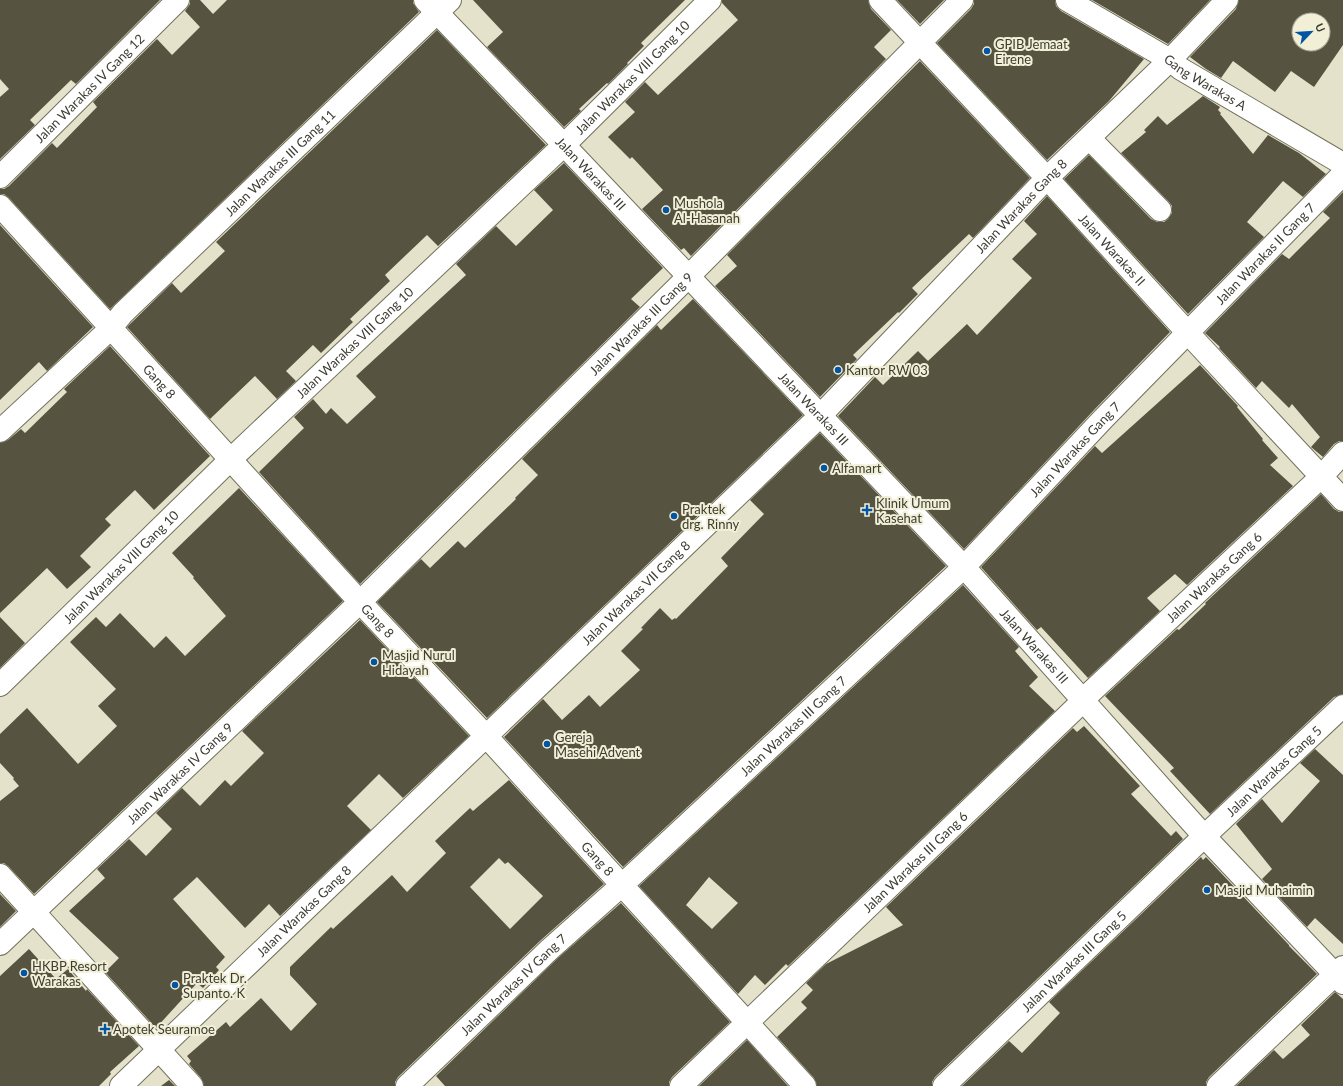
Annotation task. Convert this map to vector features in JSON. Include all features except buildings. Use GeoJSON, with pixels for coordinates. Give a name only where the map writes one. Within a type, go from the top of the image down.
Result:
{"type":"FeatureCollection","features":[{"type":"Feature","properties":{"kind":"street","name":"Jalan Warakas IV Gang 12"},"geometry":{"type":"LineString","coordinates":[[0,177],[178,0]]}},
{"type":"Feature","properties":{"kind":"street","name":"Jalan Warakas VIII Gang 10"},"geometry":{"type":"LineString","coordinates":[[0,685],[231,459],[564,145],[710,0]]}},
{"type":"Feature","properties":{"kind":"street","name":"Jalan Warakas II"},"geometry":{"type":"LineString","coordinates":[[880,0],[1047,178],[1343,500]]}},
{"type":"Feature","properties":{"kind":"street","name":"Jalan Warakas III Gang 9"},"geometry":{"type":"LineString","coordinates":[[360,602],[688,277],[962,0]]}},
{"type":"Feature","properties":{"kind":"street","name":"Gang Warakas A"},"geometry":{"type":"LineString","coordinates":[[1067,0],[1343,164]]}},
{"type":"Feature","properties":{"kind":"street","name":"Jalan Warakas Gang 8"},"geometry":{"type":"LineString","coordinates":[[820,416],[1047,178],[1170,60],[1227,0]]}},
{"type":"Feature","properties":{"kind":"street","name":"Jalan Warakas III"},"geometry":{"type":"LineString","coordinates":[[437,4],[564,145],[964,567],[1204,836],[1340,975]]}},
{"type":"Feature","properties":{"kind":"street","name":"Jalan Warakas III Gang 11"},"geometry":{"type":"LineString","coordinates":[[0,431],[111,327],[123,312],[437,4]]}},
{"type":"Feature","properties":{"kind":"street"},"geometry":{"type":"LineString","coordinates":[[1089,138],[1160,210]]}},
{"type":"Feature","properties":{"kind":"street","name":"Jalan Warakas II Gang 7"},"geometry":{"type":"LineString","coordinates":[[1187,332],[1343,174]]}},
{"type":"Feature","properties":{"kind":"street","name":"Gang 8"},"geometry":{"type":"LineString","coordinates":[[0,206],[360,602],[487,737],[805,1086]]}},
{"type":"Feature","properties":{"kind":"street","name":"Jalan Warakas Gang 7"},"geometry":{"type":"LineString","coordinates":[[964,567],[1103,418],[1187,332]]}},
{"type":"Feature","properties":{"kind":"street","name":"Jalan Warakas VII Gang 8"},"geometry":{"type":"LineString","coordinates":[[487,737],[820,416]]}},
{"type":"Feature","properties":{"kind":"street","name":"Jalan Warakas Gang 6"},"geometry":{"type":"LineString","coordinates":[[1084,700],[1321,477],[1343,453]]}},
{"type":"Feature","properties":{"kind":"street","name":"Jalan Warakas III Gang 7"},"geometry":{"type":"LineString","coordinates":[[622,885],[964,567]]}},
{"type":"Feature","properties":{"kind":"street","name":"Jalan Warakas IV Gang 9"},"geometry":{"type":"LineString","coordinates":[[0,944],[360,602]]}},
{"type":"Feature","properties":{"kind":"street","name":"Jalan Warakas III Gang 6"},"geometry":{"type":"LineString","coordinates":[[681,1086],[1084,700]]}},
{"type":"Feature","properties":{"kind":"street","name":"Jalan Warakas Gang 5"},"geometry":{"type":"LineString","coordinates":[[1204,836],[1343,706]]}},
{"type":"Feature","properties":{"kind":"street","name":"Jalan Warakas Gang 8"},"geometry":{"type":"LineString","coordinates":[[121,1086],[487,737]]}},
{"type":"Feature","properties":{"kind":"street","name":"Jalan Warakas III Gang 5"},"geometry":{"type":"LineString","coordinates":[[944,1086],[1204,836]]}},
{"type":"Feature","properties":{"kind":"street"},"geometry":{"type":"LineString","coordinates":[[0,875],[192,1086]]}},
{"type":"Feature","properties":{"kind":"street","name":"Jalan Warakas IV Gang 7"},"geometry":{"type":"LineString","coordinates":[[407,1086],[550,949],[622,885]]}},
{"type":"Feature","properties":{"kind":"street"},"geometry":{"type":"LineString","coordinates":[[1218,1086],[1340,975]]}},
{"type":"Feature","properties":{"kind":"place","name":"GPIB Jemaat Eirene"},"geometry":{"type":"Point","coordinates":[987,51]}},
{"type":"Feature","properties":{"kind":"place","name":"Mushola Al-Hasanah"},"geometry":{"type":"Point","coordinates":[666,210]}},
{"type":"Feature","properties":{"kind":"place","name":"Kantor RW 03"},"geometry":{"type":"Point","coordinates":[838,370]}},
{"type":"Feature","properties":{"kind":"place","name":"Alfamart"},"geometry":{"type":"Point","coordinates":[824,468]}},
{"type":"Feature","properties":{"kind":"place","name":"Klinik Umum Kasehat"},"geometry":{"type":"Point","coordinates":[867,510]}},
{"type":"Feature","properties":{"kind":"place","name":"Praktek drg. Rinny"},"geometry":{"type":"Point","coordinates":[674,516]}},
{"type":"Feature","properties":{"kind":"place","name":"Masjid Nurul Hidayah"},"geometry":{"type":"Point","coordinates":[374,662]}},
{"type":"Feature","properties":{"kind":"place","name":"Gereja Masehi Advent"},"geometry":{"type":"Point","coordinates":[547,744]}},
{"type":"Feature","properties":{"kind":"place","name":"Masjid Muhaimin"},"geometry":{"type":"Point","coordinates":[1207,890]}},
{"type":"Feature","properties":{"kind":"place","name":"HKBP Resort Warakas"},"geometry":{"type":"Point","coordinates":[24,973]}},
{"type":"Feature","properties":{"kind":"place","name":"Praktek Dr. Supanto. K"},"geometry":{"type":"Point","coordinates":[175,985]}},
{"type":"Feature","properties":{"kind":"place","name":"Apotek Seuramoe"},"geometry":{"type":"Point","coordinates":[105,1029]}}]}
